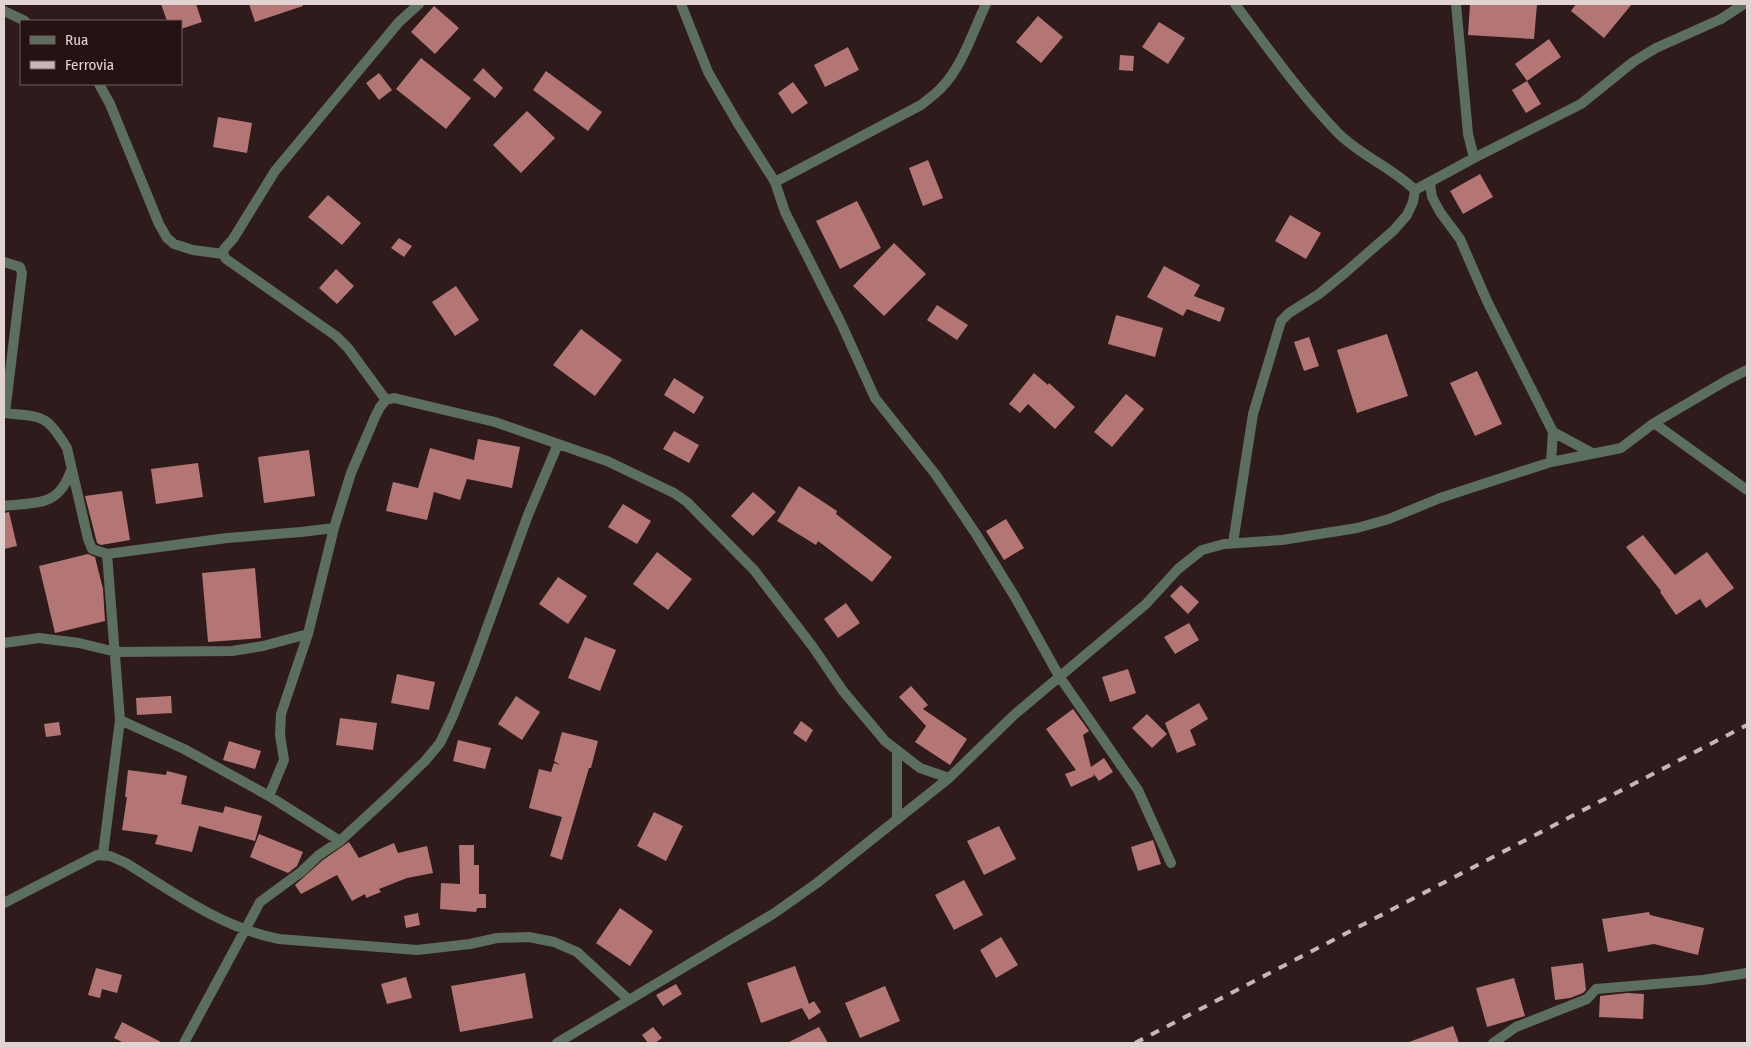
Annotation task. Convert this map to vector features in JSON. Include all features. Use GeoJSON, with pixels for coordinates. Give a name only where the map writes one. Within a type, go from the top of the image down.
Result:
{"type":"FeatureCollection","features":[{"type":"Feature","properties":{"kind":"street"},"geometry":{"type":"LineString","coordinates":[[386,400],[348,348],[336,336],[226,259],[223,254],[224,249],[233,239],[275,171],[399,22],[419,4]]}},
{"type":"Feature","properties":{"kind":"street"},"geometry":{"type":"LineString","coordinates":[[681,4],[708,72],[736,122],[775,182],[785,212],[841,323],[875,398],[936,475],[976,534],[1015,597],[1059,676],[1138,790],[1171,863]]}},
{"type":"Feature","properties":{"kind":"street"},"geometry":{"type":"LineString","coordinates":[[775,182],[921,105],[942,88],[965,51],[986,4]]}},
{"type":"Feature","properties":{"kind":"street"},"geometry":{"type":"LineString","coordinates":[[1235,4],[1306,96],[1340,134],[1405,180],[1416,190]]}},
{"type":"Feature","properties":{"kind":"street"},"geometry":{"type":"LineString","coordinates":[[1456,4],[1468,134],[1474,158]]}},
{"type":"Feature","properties":{"kind":"street"},"geometry":{"type":"LineString","coordinates":[[1416,190],[1430,184],[1474,158],[1581,104],[1633,62],[1656,48],[1721,19],[1745,5]]}},
{"type":"Feature","properties":{"kind":"street"},"geometry":{"type":"LineString","coordinates":[[4,12],[23,20]]}},
{"type":"Feature","properties":{"kind":"street"},"geometry":{"type":"LineString","coordinates":[[99,85],[110,104],[155,215],[167,238],[180,247],[223,254]]}},
{"type":"Feature","properties":{"kind":"street"},"geometry":{"type":"LineString","coordinates":[[1430,184],[1432,197],[1460,240],[1487,300],[1553,432],[1551,462]]}},
{"type":"Feature","properties":{"kind":"street"},"geometry":{"type":"LineString","coordinates":[[1233,543],[1253,414],[1282,321],[1289,313],[1319,294],[1394,230],[1407,214],[1416,190]]}},
{"type":"Feature","properties":{"kind":"street"},"geometry":{"type":"LineString","coordinates":[[4,262],[20,267],[22,273],[4,413],[38,417],[49,422],[67,448],[92,549],[107,554],[227,538],[334,528]]}},
{"type":"Feature","properties":{"kind":"street"},"geometry":{"type":"LineString","coordinates":[[557,1043],[773,914],[817,883],[949,778],[1014,715],[1146,604],[1178,569],[1202,550],[1233,543],[1282,540],[1357,528],[1388,519],[1440,498],[1551,462],[1621,448],[1654,423],[1747,370]]}},
{"type":"Feature","properties":{"kind":"street"},"geometry":{"type":"LineString","coordinates":[[269,796],[284,760],[280,735],[281,714],[308,634],[334,528],[351,473],[380,407],[386,400],[394,398],[486,420],[558,444],[607,461],[674,494],[697,510],[754,570],[813,647],[843,691],[885,741],[920,768],[949,778]]}},
{"type":"Feature","properties":{"kind":"street"},"geometry":{"type":"LineString","coordinates":[[1654,423],[1747,490]]}},
{"type":"Feature","properties":{"kind":"street"},"geometry":{"type":"LineString","coordinates":[[1553,432],[1592,453]]}},
{"type":"Feature","properties":{"kind":"street"},"geometry":{"type":"LineString","coordinates":[[184,1043],[260,902],[301,872],[319,855],[340,841],[399,787],[440,743],[473,666],[528,514],[558,444]]}},
{"type":"Feature","properties":{"kind":"street"},"geometry":{"type":"LineString","coordinates":[[4,506],[46,502],[54,497],[67,483],[72,469]]}},
{"type":"Feature","properties":{"kind":"street"},"geometry":{"type":"LineString","coordinates":[[103,854],[120,720],[107,554]]}},
{"type":"Feature","properties":{"kind":"street"},"geometry":{"type":"LineString","coordinates":[[4,643],[39,638],[79,643],[116,652],[232,651],[263,646],[308,634]]}},
{"type":"Feature","properties":{"kind":"street"},"geometry":{"type":"LineString","coordinates":[[120,720],[184,749],[269,796],[340,841]]}},
{"type":"Feature","properties":{"kind":"street"},"geometry":{"type":"LineString","coordinates":[[896,751],[896,820]]}},
{"type":"Feature","properties":{"kind":"street"},"geometry":{"type":"LineString","coordinates":[[4,903],[72,866],[103,854],[126,863],[217,919],[245,930],[280,939],[417,950],[470,944],[497,938],[529,937],[554,942],[577,952],[629,1000]]}},
{"type":"Feature","properties":{"kind":"street"},"geometry":{"type":"LineString","coordinates":[[1493,1043],[1516,1027],[1586,999],[1596,989],[1703,980],[1747,973]]}},
{"type":"Feature","properties":{"kind":"building"},"geometry":{"type":"Polygon","coordinates":[[[161,4],[196,4],[202,22],[182,29],[182,20],[167,20],[161,4]]]}},
{"type":"Feature","properties":{"kind":"building"},"geometry":{"type":"Polygon","coordinates":[[[249,4],[303,4],[303,6],[255,22],[249,4]]]}},
{"type":"Feature","properties":{"kind":"building"},"geometry":{"type":"Polygon","coordinates":[[[1470,4],[1537,4],[1534,39],[1468,35],[1470,4]]]}},
{"type":"Feature","properties":{"kind":"building"},"geometry":{"type":"Polygon","coordinates":[[[1576,4],[1632,4],[1604,38],[1571,11],[1576,4]]]}},
{"type":"Feature","properties":{"kind":"building"},"geometry":{"type":"Polygon","coordinates":[[[434,6],[459,28],[435,54],[411,32],[434,6]]]}},
{"type":"Feature","properties":{"kind":"building"},"geometry":{"type":"Polygon","coordinates":[[[1038,16],[1063,37],[1041,63],[1016,42],[1038,16]]]}},
{"type":"Feature","properties":{"kind":"building"},"geometry":{"type":"Polygon","coordinates":[[[1159,22],[1185,38],[1168,64],[1142,47],[1159,22]]]}},
{"type":"Feature","properties":{"kind":"building"},"geometry":{"type":"Polygon","coordinates":[[[1549,39],[1561,57],[1527,81],[1515,64],[1549,39]]]}},
{"type":"Feature","properties":{"kind":"building"},"geometry":{"type":"Polygon","coordinates":[[[848,47],[859,70],[825,87],[814,65],[848,47]]]}},
{"type":"Feature","properties":{"kind":"building"},"geometry":{"type":"Polygon","coordinates":[[[1120,55],[1134,56],[1133,71],[1119,70],[1120,55]]]}},
{"type":"Feature","properties":{"kind":"building"},"geometry":{"type":"Polygon","coordinates":[[[421,58],[471,98],[446,129],[396,89],[421,58]]]}},
{"type":"Feature","properties":{"kind":"building"},"geometry":{"type":"Polygon","coordinates":[[[483,68],[503,88],[495,98],[473,80],[483,68]]]}},
{"type":"Feature","properties":{"kind":"building"},"geometry":{"type":"Polygon","coordinates":[[[546,71],[602,112],[588,131],[533,90],[546,71]]]}},
{"type":"Feature","properties":{"kind":"building"},"geometry":{"type":"Polygon","coordinates":[[[379,73],[392,90],[379,100],[366,83],[379,73]]]}},
{"type":"Feature","properties":{"kind":"building"},"geometry":{"type":"Polygon","coordinates":[[[1527,81],[1541,104],[1526,113],[1512,90],[1527,81]]]}},
{"type":"Feature","properties":{"kind":"building"},"geometry":{"type":"Polygon","coordinates":[[[793,82],[808,103],[792,114],[778,93],[793,82]]]}},
{"type":"Feature","properties":{"kind":"building"},"geometry":{"type":"Polygon","coordinates":[[[527,111],[555,138],[521,173],[493,145],[527,111]]]}},
{"type":"Feature","properties":{"kind":"building"},"geometry":{"type":"Polygon","coordinates":[[[218,117],[252,123],[247,153],[213,147],[218,117]]]}},
{"type":"Feature","properties":{"kind":"building"},"geometry":{"type":"Polygon","coordinates":[[[928,160],[943,198],[923,206],[909,168],[928,160]]]}},
{"type":"Feature","properties":{"kind":"building"},"geometry":{"type":"Polygon","coordinates":[[[1480,174],[1493,197],[1463,214],[1450,191],[1480,174]]]}},
{"type":"Feature","properties":{"kind":"building"},"geometry":{"type":"Polygon","coordinates":[[[328,195],[361,223],[342,245],[308,217],[328,195]]]}},
{"type":"Feature","properties":{"kind":"building"},"geometry":{"type":"Polygon","coordinates":[[[857,201],[881,248],[840,269],[816,221],[857,201]]]}},
{"type":"Feature","properties":{"kind":"building"},"geometry":{"type":"Polygon","coordinates":[[[1290,215],[1321,233],[1306,259],[1275,241],[1290,215]]]}},
{"type":"Feature","properties":{"kind":"building"},"geometry":{"type":"Polygon","coordinates":[[[399,238],[412,246],[404,257],[391,248],[399,238]]]}},
{"type":"Feature","properties":{"kind":"building"},"geometry":{"type":"Polygon","coordinates":[[[894,243],[926,274],[884,316],[853,286],[894,243]]]}},
{"type":"Feature","properties":{"kind":"building"},"geometry":{"type":"Polygon","coordinates":[[[1164,266],[1200,285],[1194,296],[1225,308],[1220,322],[1187,309],[1183,316],[1147,297],[1164,266]]]}},
{"type":"Feature","properties":{"kind":"building"},"geometry":{"type":"Polygon","coordinates":[[[336,269],[354,286],[337,304],[319,288],[336,269]]]}},
{"type":"Feature","properties":{"kind":"building"},"geometry":{"type":"Polygon","coordinates":[[[456,286],[479,320],[455,336],[432,302],[456,286]]]}},
{"type":"Feature","properties":{"kind":"building"},"geometry":{"type":"Polygon","coordinates":[[[937,305],[968,325],[957,340],[927,320],[937,305]]]}},
{"type":"Feature","properties":{"kind":"building"},"geometry":{"type":"Polygon","coordinates":[[[1116,315],[1163,328],[1155,357],[1108,344],[1116,315]]]}},
{"type":"Feature","properties":{"kind":"building"},"geometry":{"type":"Polygon","coordinates":[[[581,329],[622,360],[595,396],[553,365],[581,329]]]}},
{"type":"Feature","properties":{"kind":"building"},"geometry":{"type":"Polygon","coordinates":[[[1387,334],[1408,396],[1357,413],[1337,350],[1387,334]]]}},
{"type":"Feature","properties":{"kind":"building"},"geometry":{"type":"Polygon","coordinates":[[[1309,337],[1319,366],[1304,371],[1294,342],[1309,337]]]}},
{"type":"Feature","properties":{"kind":"building"},"geometry":{"type":"Polygon","coordinates":[[[1477,371],[1502,424],[1475,436],[1450,383],[1477,371]]]}},
{"type":"Feature","properties":{"kind":"building"},"geometry":{"type":"Polygon","coordinates":[[[1034,373],[1048,385],[1049,383],[1075,407],[1055,429],[1028,404],[1020,413],[1009,404],[1034,373]]]}},
{"type":"Feature","properties":{"kind":"building"},"geometry":{"type":"Polygon","coordinates":[[[674,378],[704,397],[694,414],[664,395],[674,378]]]}},
{"type":"Feature","properties":{"kind":"building"},"geometry":{"type":"Polygon","coordinates":[[[1126,394],[1144,409],[1112,447],[1094,432],[1126,394]]]}},
{"type":"Feature","properties":{"kind":"building"},"geometry":{"type":"Polygon","coordinates":[[[674,431],[699,445],[689,463],[663,449],[674,431]]]}},
{"type":"Feature","properties":{"kind":"building"},"geometry":{"type":"Polygon","coordinates":[[[478,439],[520,447],[512,488],[467,479],[460,500],[434,492],[427,520],[386,511],[393,482],[418,488],[430,448],[474,460],[478,439]]]}},
{"type":"Feature","properties":{"kind":"building"},"geometry":{"type":"Polygon","coordinates":[[[309,450],[315,496],[264,503],[258,457],[309,450]]]}},
{"type":"Feature","properties":{"kind":"building"},"geometry":{"type":"Polygon","coordinates":[[[198,463],[203,497],[156,504],[151,469],[198,463]]]}},
{"type":"Feature","properties":{"kind":"building"},"geometry":{"type":"Polygon","coordinates":[[[799,486],[837,511],[836,514],[892,557],[872,582],[818,541],[816,545],[777,521],[799,486]]]}},
{"type":"Feature","properties":{"kind":"building"},"geometry":{"type":"Polygon","coordinates":[[[122,491],[130,540],[101,545],[97,543],[85,496],[122,491]]]}},
{"type":"Feature","properties":{"kind":"building"},"geometry":{"type":"Polygon","coordinates":[[[753,492],[776,512],[753,536],[731,516],[753,492]]]}},
{"type":"Feature","properties":{"kind":"building"},"geometry":{"type":"Polygon","coordinates":[[[623,504],[651,521],[637,544],[608,527],[623,504]]]}},
{"type":"Feature","properties":{"kind":"building"},"geometry":{"type":"Polygon","coordinates":[[[9,512],[17,546],[4,549],[4,513],[9,512]]]}},
{"type":"Feature","properties":{"kind":"building"},"geometry":{"type":"Polygon","coordinates":[[[1006,519],[1024,548],[1004,560],[986,531],[1006,519]]]}},
{"type":"Feature","properties":{"kind":"building"},"geometry":{"type":"Polygon","coordinates":[[[1643,535],[1675,575],[1707,552],[1734,588],[1706,608],[1700,599],[1676,615],[1661,591],[1626,547],[1643,535]]]}},
{"type":"Feature","properties":{"kind":"building"},"geometry":{"type":"Polygon","coordinates":[[[657,552],[692,579],[668,610],[633,584],[657,552]]]}},
{"type":"Feature","properties":{"kind":"building"},"geometry":{"type":"Polygon","coordinates":[[[88,554],[95,557],[103,589],[105,621],[55,633],[39,566],[88,554]]]}},
{"type":"Feature","properties":{"kind":"building"},"geometry":{"type":"Polygon","coordinates":[[[255,568],[261,638],[208,642],[202,573],[255,568]]]}},
{"type":"Feature","properties":{"kind":"building"},"geometry":{"type":"Polygon","coordinates":[[[558,577],[587,596],[568,624],[539,604],[558,577]]]}},
{"type":"Feature","properties":{"kind":"building"},"geometry":{"type":"Polygon","coordinates":[[[1181,585],[1199,602],[1188,614],[1170,596],[1181,585]]]}},
{"type":"Feature","properties":{"kind":"building"},"geometry":{"type":"Polygon","coordinates":[[[846,603],[860,623],[838,638],[824,619],[846,603]]]}},
{"type":"Feature","properties":{"kind":"building"},"geometry":{"type":"Polygon","coordinates":[[[1189,623],[1199,640],[1175,654],[1164,637],[1189,623]]]}},
{"type":"Feature","properties":{"kind":"building"},"geometry":{"type":"Polygon","coordinates":[[[585,637],[616,650],[600,691],[568,678],[585,637]]]}},
{"type":"Feature","properties":{"kind":"building"},"geometry":{"type":"Polygon","coordinates":[[[1128,669],[1136,693],[1110,702],[1102,677],[1128,669]]]}},
{"type":"Feature","properties":{"kind":"building"},"geometry":{"type":"Polygon","coordinates":[[[397,674],[435,682],[429,710],[391,703],[397,674]]]}},
{"type":"Feature","properties":{"kind":"building"},"geometry":{"type":"Polygon","coordinates":[[[911,686],[928,705],[923,709],[967,739],[950,765],[915,742],[926,726],[899,697],[911,686]]]}},
{"type":"Feature","properties":{"kind":"building"},"geometry":{"type":"Polygon","coordinates":[[[171,696],[172,713],[137,715],[136,698],[171,696]]]}},
{"type":"Feature","properties":{"kind":"building"},"geometry":{"type":"Polygon","coordinates":[[[516,696],[540,712],[522,740],[498,724],[516,696]]]}},
{"type":"Feature","properties":{"kind":"building"},"geometry":{"type":"Polygon","coordinates":[[[1199,703],[1208,719],[1190,730],[1196,745],[1177,753],[1165,723],[1199,703]]]}},
{"type":"Feature","properties":{"kind":"building"},"geometry":{"type":"Polygon","coordinates":[[[1073,709],[1089,731],[1083,735],[1091,767],[1104,758],[1113,772],[1099,781],[1093,773],[1094,776],[1071,787],[1065,774],[1076,770],[1046,729],[1073,709]]]}},
{"type":"Feature","properties":{"kind":"building"},"geometry":{"type":"Polygon","coordinates":[[[1147,714],[1167,734],[1152,748],[1132,728],[1147,714]]]}},
{"type":"Feature","properties":{"kind":"building"},"geometry":{"type":"Polygon","coordinates":[[[340,718],[377,723],[373,750],[336,745],[340,718]]]}},
{"type":"Feature","properties":{"kind":"building"},"geometry":{"type":"Polygon","coordinates":[[[801,721],[813,730],[806,742],[793,733],[801,721]]]}},
{"type":"Feature","properties":{"kind":"building"},"geometry":{"type":"Polygon","coordinates":[[[59,722],[61,735],[46,737],[44,724],[59,722]]]}},
{"type":"Feature","properties":{"kind":"building"},"geometry":{"type":"Polygon","coordinates":[[[562,732],[598,741],[562,860],[550,856],[562,817],[529,808],[539,769],[551,772],[554,763],[560,765],[554,761],[562,732]]]}},
{"type":"Feature","properties":{"kind":"building"},"geometry":{"type":"Polygon","coordinates":[[[458,740],[491,748],[485,769],[453,761],[458,740]]]}},
{"type":"Feature","properties":{"kind":"building"},"geometry":{"type":"Polygon","coordinates":[[[229,741],[261,751],[255,769],[223,760],[229,741]]]}},
{"type":"Feature","properties":{"kind":"building"},"geometry":{"type":"Polygon","coordinates":[[[128,770],[166,775],[167,771],[187,776],[181,804],[223,813],[225,806],[262,816],[255,841],[199,826],[192,852],[155,844],[158,835],[122,830],[127,797],[125,797],[128,770]]]}},
{"type":"Feature","properties":{"kind":"building"},"geometry":{"type":"Polygon","coordinates":[[[654,812],[683,826],[666,861],[637,846],[654,812]]]}},
{"type":"Feature","properties":{"kind":"building"},"geometry":{"type":"Polygon","coordinates":[[[999,826],[1016,859],[984,875],[967,841],[999,826]]]}},
{"type":"Feature","properties":{"kind":"building"},"geometry":{"type":"Polygon","coordinates":[[[259,834],[303,852],[297,866],[288,873],[250,857],[259,834]]]}},
{"type":"Feature","properties":{"kind":"building"},"geometry":{"type":"Polygon","coordinates":[[[1153,840],[1161,864],[1138,871],[1131,847],[1153,840]]]}},
{"type":"Feature","properties":{"kind":"building"},"geometry":{"type":"Polygon","coordinates":[[[349,842],[359,858],[394,843],[398,853],[427,846],[433,873],[407,878],[379,889],[381,892],[366,898],[365,894],[352,901],[337,875],[301,894],[295,885],[323,860],[349,842]]]}},
{"type":"Feature","properties":{"kind":"building"},"geometry":{"type":"Polygon","coordinates":[[[459,845],[474,845],[474,865],[479,865],[479,894],[486,894],[486,908],[477,908],[476,912],[440,909],[441,883],[460,884],[459,845]]]}},
{"type":"Feature","properties":{"kind":"building"},"geometry":{"type":"Polygon","coordinates":[[[964,880],[983,915],[954,930],[935,895],[964,880]]]}},
{"type":"Feature","properties":{"kind":"building"},"geometry":{"type":"Polygon","coordinates":[[[620,908],[653,931],[630,966],[596,943],[620,908]]]}},
{"type":"Feature","properties":{"kind":"building"},"geometry":{"type":"Polygon","coordinates":[[[1649,912],[1650,915],[1704,928],[1698,955],[1654,944],[1608,952],[1602,919],[1649,912]]]}},
{"type":"Feature","properties":{"kind":"building"},"geometry":{"type":"Polygon","coordinates":[[[418,913],[420,925],[406,928],[404,916],[418,913]]]}},
{"type":"Feature","properties":{"kind":"building"},"geometry":{"type":"Polygon","coordinates":[[[1001,937],[1018,965],[996,978],[980,950],[1001,937]]]}},
{"type":"Feature","properties":{"kind":"building"},"geometry":{"type":"Polygon","coordinates":[[[1583,963],[1586,990],[1570,998],[1555,1000],[1551,967],[1583,963]]]}},
{"type":"Feature","properties":{"kind":"building"},"geometry":{"type":"Polygon","coordinates":[[[795,966],[809,1004],[814,1001],[821,1012],[809,1020],[802,1008],[761,1023],[747,983],[795,966]]]}},
{"type":"Feature","properties":{"kind":"building"},"geometry":{"type":"Polygon","coordinates":[[[96,968],[122,975],[117,993],[102,989],[100,998],[88,995],[96,968]]]}},
{"type":"Feature","properties":{"kind":"building"},"geometry":{"type":"Polygon","coordinates":[[[525,973],[533,1018],[460,1032],[451,986],[525,973]]]}},
{"type":"Feature","properties":{"kind":"building"},"geometry":{"type":"Polygon","coordinates":[[[406,977],[412,998],[387,1004],[381,984],[406,977]]]}},
{"type":"Feature","properties":{"kind":"building"},"geometry":{"type":"Polygon","coordinates":[[[1514,978],[1525,1016],[1487,1027],[1476,988],[1514,978]]]}},
{"type":"Feature","properties":{"kind":"building"},"geometry":{"type":"Polygon","coordinates":[[[676,984],[682,994],[663,1006],[656,995],[676,984]]]}},
{"type":"Feature","properties":{"kind":"building"},"geometry":{"type":"Polygon","coordinates":[[[885,986],[900,1021],[860,1038],[845,1003],[885,986]]]}},
{"type":"Feature","properties":{"kind":"building"},"geometry":{"type":"Polygon","coordinates":[[[1627,993],[1644,994],[1643,1019],[1599,1017],[1600,996],[1627,993]]]}},
{"type":"Feature","properties":{"kind":"building"},"geometry":{"type":"Polygon","coordinates":[[[122,1022],[163,1043],[124,1043],[114,1038],[122,1022]]]}},
{"type":"Feature","properties":{"kind":"building"},"geometry":{"type":"Polygon","coordinates":[[[1453,1026],[1459,1043],[1409,1043],[1409,1042],[1453,1026]]]}},
{"type":"Feature","properties":{"kind":"building"},"geometry":{"type":"Polygon","coordinates":[[[653,1027],[662,1038],[655,1043],[648,1043],[642,1035],[653,1027]]]}},
{"type":"Feature","properties":{"kind":"building"},"geometry":{"type":"Polygon","coordinates":[[[819,1027],[828,1043],[787,1043],[819,1027]]]}},
{"type":"Feature","properties":{"kind":"railway"},"geometry":{"type":"LineString","coordinates":[[1135,1043],[1747,725]]}}]}
